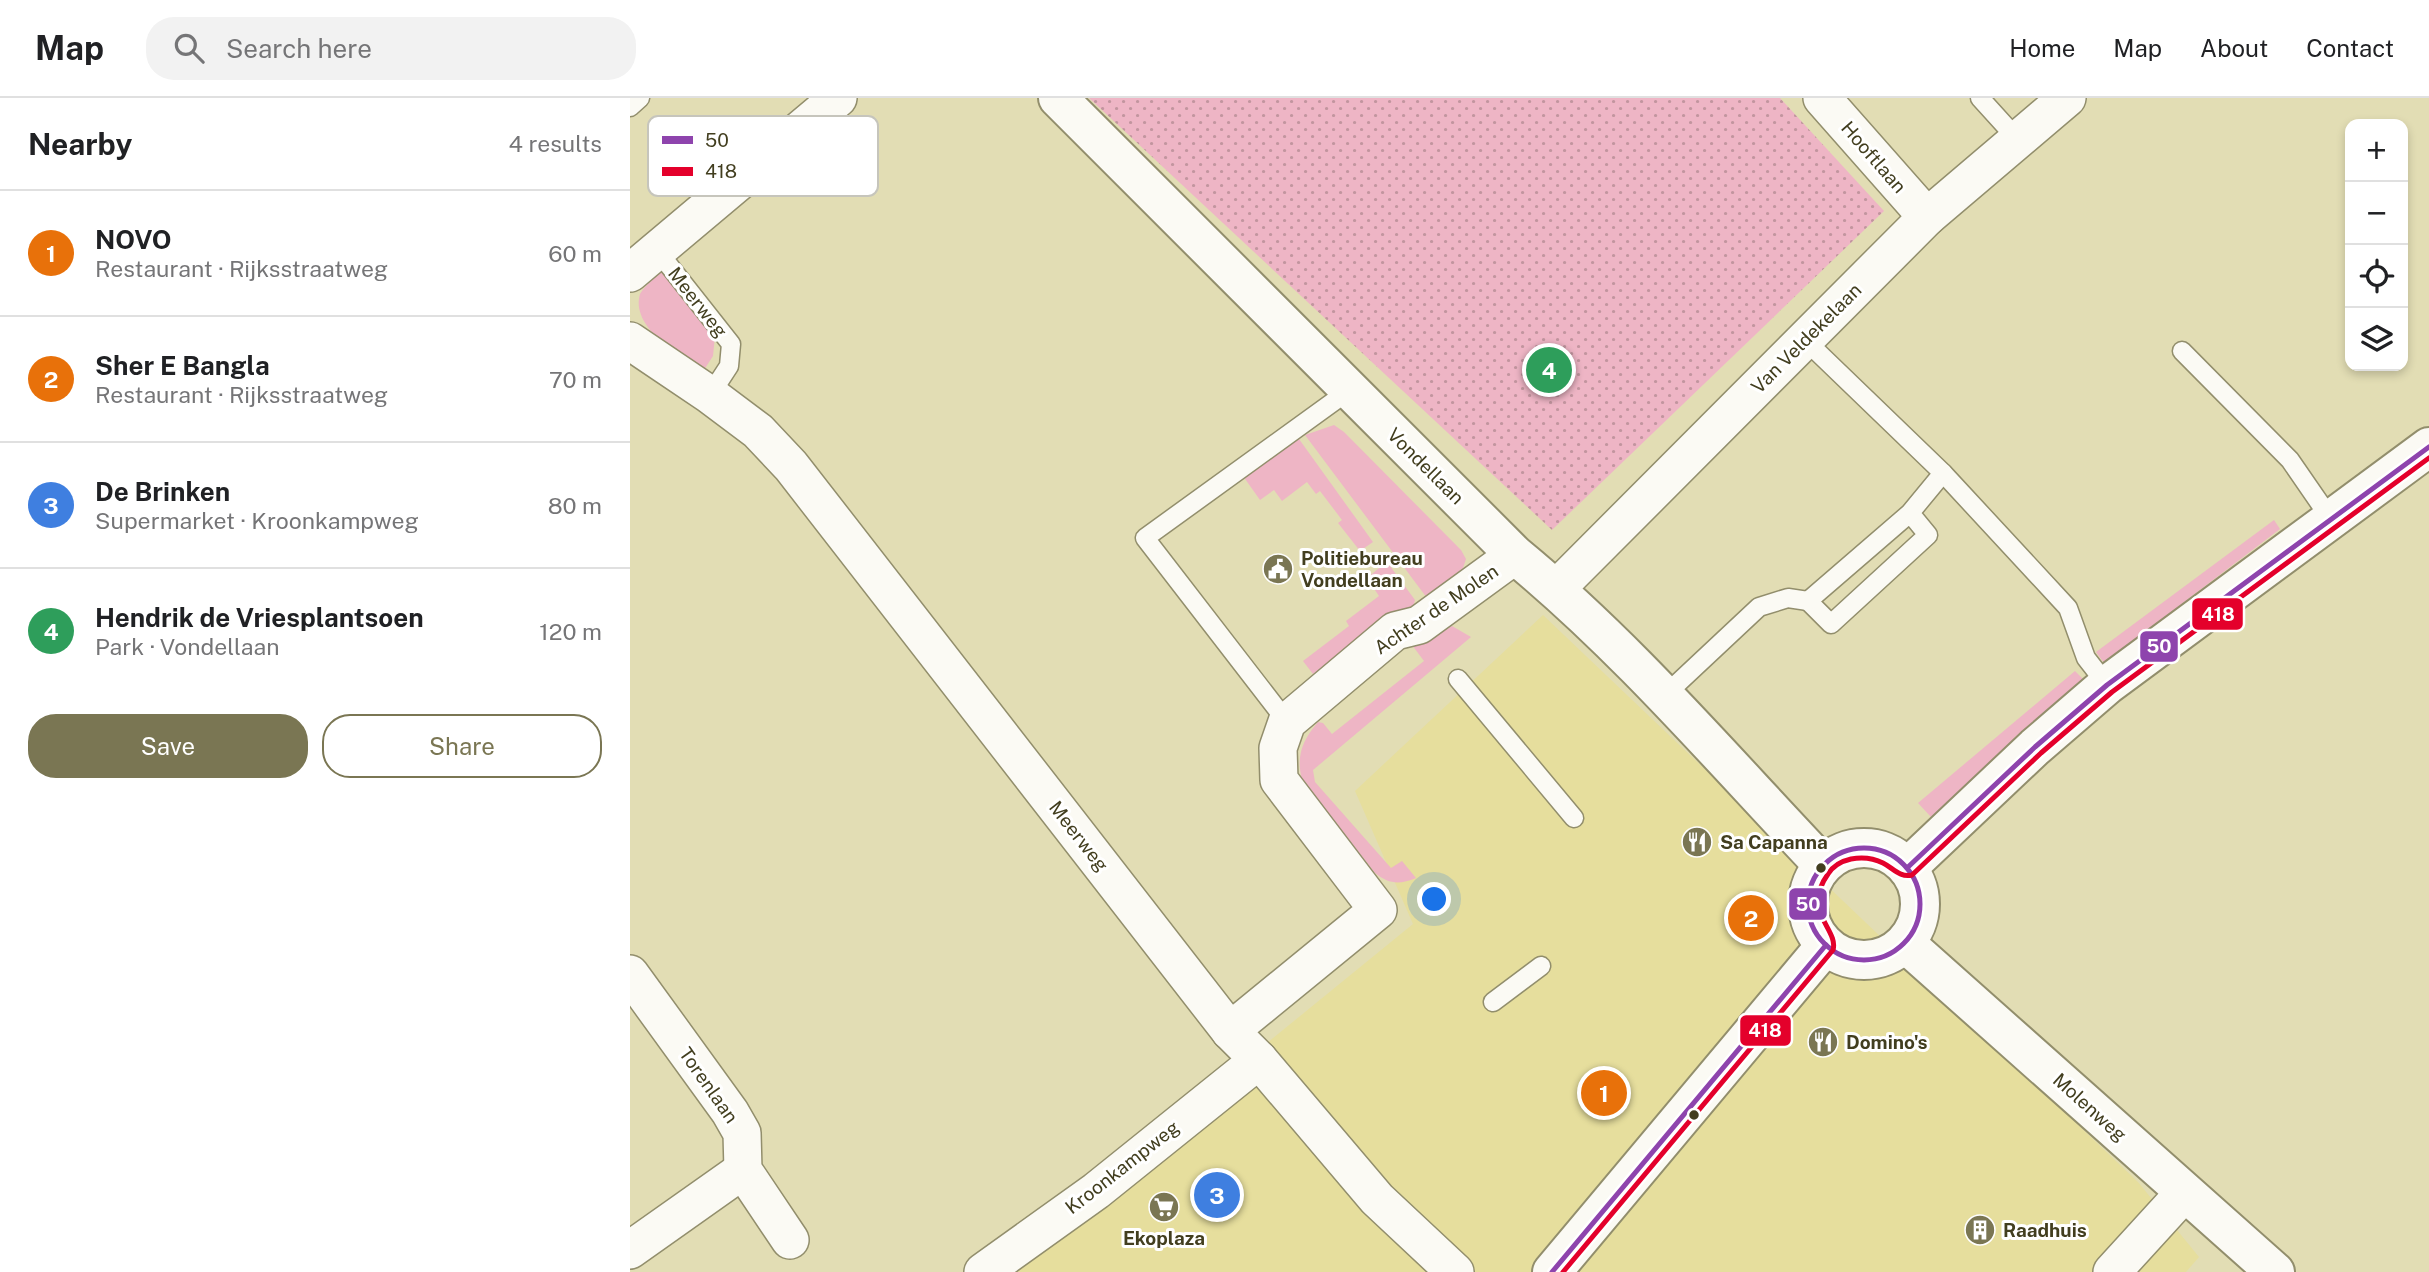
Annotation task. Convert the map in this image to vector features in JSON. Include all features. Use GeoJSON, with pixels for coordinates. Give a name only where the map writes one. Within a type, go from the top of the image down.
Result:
{"type":"FeatureCollection","features":[{"type":"Feature","properties":{"kind":"street"},"geometry":{"type":"LineString","coordinates":[[816,116],[838,98]]}},
{"type":"Feature","properties":{"kind":"street","name":"Vondellaan"},"geometry":{"type":"LineString","coordinates":[[1058,98],[1515,555],[1556,589],[1664,696],[1823,865]]}},
{"type":"Feature","properties":{"kind":"street","name":"Hooftlaan"},"geometry":{"type":"LineString","coordinates":[[1822,98],[1927,217]]}},
{"type":"Feature","properties":{"kind":"street","name":"Van Veldekelaan"},"geometry":{"type":"LineString","coordinates":[[1556,589],[1927,217],[2067,98]]}},
{"type":"Feature","properties":{"kind":"street"},"geometry":{"type":"LineString","coordinates":[[643,261],[721,196]]}},
{"type":"Feature","properties":{"kind":"street","name":"Meerweg"},"geometry":{"type":"LineString","coordinates":[[630,341],[758,431],[791,466],[1230,1031],[1259,1060],[1377,1199],[1455,1272]]}},
{"type":"Feature","properties":{"kind":"street"},"geometry":{"type":"LineString","coordinates":[[1908,868],[2035,747],[2107,685],[2330,517],[2429,447]]}},
{"type":"Feature","properties":{"kind":"street","name":"Achter de Molen"},"geometry":{"type":"LineString","coordinates":[[1287,722],[1395,631],[1419,625],[1515,555]]}},
{"type":"Feature","properties":{"kind":"street"},"geometry":{"type":"LineString","coordinates":[[1230,1031],[1378,910],[1279,780],[1278,748],[1287,722]]}},
{"type":"Feature","properties":{"kind":"street"},"geometry":{"type":"LineString","coordinates":[[1856,848],[1875,848],[1893,855],[1908,868],[1920,897],[1920,914],[1905,943],[1881,958],[1866,960],[1851,959],[1826,945],[1815,931],[1809,914],[1808,897],[1813,880],[1823,865],[1838,853],[1856,848]]}},
{"type":"Feature","properties":{"kind":"street","name":"Molenweg"},"geometry":{"type":"LineString","coordinates":[[1905,943],[2274,1272]]}},
{"type":"Feature","properties":{"kind":"street"},"geometry":{"type":"LineString","coordinates":[[1552,1272],[1771,1007],[1826,945]]}},
{"type":"Feature","properties":{"kind":"street","name":"Torenlaan"},"geometry":{"type":"LineString","coordinates":[[630,974],[730,1112],[741,1133],[743,1170]]}},
{"type":"Feature","properties":{"kind":"street","name":"Kroonkampweg"},"geometry":{"type":"LineString","coordinates":[[983,1272],[1096,1191],[1259,1060]]}},
{"type":"Feature","properties":{"kind":"street"},"geometry":{"type":"LineString","coordinates":[[630,1250],[743,1170],[790,1240]]}},
{"type":"Feature","properties":{"kind":"street"},"geometry":{"type":"LineString","coordinates":[[2112,1272],[2185,1192]]}},
{"type":"Feature","properties":{"kind":"lane"},"geometry":{"type":"LineString","coordinates":[[630,107],[640,98]]}},
{"type":"Feature","properties":{"kind":"lane"},"geometry":{"type":"LineString","coordinates":[[1980,98],[2019,141]]}},
{"type":"Feature","properties":{"kind":"lane","name":"Meerweg"},"geometry":{"type":"LineString","coordinates":[[643,261],[731,344],[729,366],[710,395]]}},
{"type":"Feature","properties":{"kind":"lane"},"geometry":{"type":"LineString","coordinates":[[1804,339],[1943,473],[2068,608],[2086,657],[2107,685]]}},
{"type":"Feature","properties":{"kind":"lane"},"geometry":{"type":"LineString","coordinates":[[2182,351],[2290,460],[2330,517]]}},
{"type":"Feature","properties":{"kind":"lane"},"geometry":{"type":"LineString","coordinates":[[1287,722],[1145,538],[1351,389]]}},
{"type":"Feature","properties":{"kind":"lane"},"geometry":{"type":"LineString","coordinates":[[1808,601],[1910,513],[1943,473]]}},
{"type":"Feature","properties":{"kind":"lane"},"geometry":{"type":"LineString","coordinates":[[1664,696],[1759,607],[1788,598],[1808,601],[1831,624],[1928,535],[1910,513]]}},
{"type":"Feature","properties":{"kind":"lane"},"geometry":{"type":"LineString","coordinates":[[1458,679],[1574,818]]}},
{"type":"Feature","properties":{"kind":"lane"},"geometry":{"type":"LineString","coordinates":[[1493,1002],[1541,965]]}},
{"type":"Feature","properties":{"kind":"shaded area"},"geometry":{"type":"Polygon","coordinates":[[[1089,98],[1780,98],[1884,211],[1552,530],[1089,98]]]}},
{"type":"Feature","properties":{"kind":"shaded area"},"geometry":{"type":"Polygon","coordinates":[[[663,270],[715,336],[713,356],[702,373],[659,340],[642,318],[640,294],[663,270]]]}},
{"type":"Feature","properties":{"kind":"shaded area"},"geometry":{"type":"Polygon","coordinates":[[[1334,425],[1461,550],[1466,559],[1463,568],[1427,598],[1305,435],[1334,425]]]}},
{"type":"Feature","properties":{"kind":"shaded area"},"geometry":{"type":"Polygon","coordinates":[[[1299,439],[1373,542],[1360,551],[1338,523],[1342,520],[1320,491],[1316,494],[1307,482],[1282,501],[1274,490],[1260,500],[1243,476],[1299,439]]]}},
{"type":"Feature","properties":{"kind":"shaded area"},"geometry":{"type":"Polygon","coordinates":[[[2274,520],[2280,529],[2104,663],[2096,652],[2274,520]]]}},
{"type":"Feature","properties":{"kind":"shaded area"},"geometry":{"type":"Polygon","coordinates":[[[1384,564],[1390,566],[1415,600],[1413,607],[1390,615],[1313,674],[1303,661],[1349,626],[1346,621],[1379,596],[1367,578],[1384,564]]]}},
{"type":"Feature","properties":{"kind":"shaded area"},"geometry":{"type":"Polygon","coordinates":[[[1543,615],[2138,1182],[2199,1257],[2186,1272],[986,1272],[1413,924],[1355,791],[1543,615]]]}},
{"type":"Feature","properties":{"kind":"shaded area"},"geometry":{"type":"Polygon","coordinates":[[[1452,626],[1471,637],[1313,770],[1315,782],[1391,868],[1402,861],[1416,878],[1404,882],[1390,881],[1375,873],[1302,780],[1300,756],[1308,736],[1318,722],[1323,723],[1332,734],[1424,661],[1412,645],[1452,626]]]}},
{"type":"Feature","properties":{"kind":"shaded area"},"geometry":{"type":"Polygon","coordinates":[[[2075,671],[2084,680],[2015,737],[1998,758],[1931,817],[1918,803],[2075,671]]]}},
{"type":"Feature","properties":{"kind":"transit line","name":"50"},"geometry":{"type":"LineString","coordinates":[[1907,868],[2035,747],[2107,685],[2429,447]]}},
{"type":"Feature","properties":{"kind":"transit line","name":"418"},"geometry":{"type":"LineString","coordinates":[[1563,1272],[1833,950],[1831,935],[1819,909],[1818,899],[1821,887],[1832,869],[1848,860],[1867,858],[1883,863],[1900,874],[1912,875],[2041,753],[2112,692],[2429,458]]}},
{"type":"Feature","properties":{"kind":"transit line","name":"50"},"geometry":{"type":"LineString","coordinates":[[1864,848],[1885,852],[1904,864],[1916,883],[1920,904],[1916,925],[1904,944],[1885,956],[1864,960],[1843,956],[1824,944],[1812,925],[1808,904],[1812,883],[1824,864],[1843,852],[1864,848]]}},
{"type":"Feature","properties":{"kind":"transit line","name":"50"},"geometry":{"type":"LineString","coordinates":[[1552,1272],[1826,945]]}},
{"type":"Feature","properties":{"kind":"place","name":"Hendrik de Vriesplantsoen"},"geometry":{"type":"Point","coordinates":[1549,370]}},
{"type":"Feature","properties":{"kind":"place","name":"Politiebureau Vondellaan"},"geometry":{"type":"Point","coordinates":[1278,569]}},
{"type":"Feature","properties":{"kind":"place","name":"Sa Capanna"},"geometry":{"type":"Point","coordinates":[1697,842]}},
{"type":"Feature","properties":{"kind":"place","name":"Sher E Bangla"},"geometry":{"type":"Point","coordinates":[1751,918]}},
{"type":"Feature","properties":{"kind":"place","name":"Domino's"},"geometry":{"type":"Point","coordinates":[1823,1042]}},
{"type":"Feature","properties":{"kind":"place","name":"NOVO"},"geometry":{"type":"Point","coordinates":[1604,1093]}},
{"type":"Feature","properties":{"kind":"place","name":"De Brinken"},"geometry":{"type":"Point","coordinates":[1217,1195]}},
{"type":"Feature","properties":{"kind":"place","name":"Ekoplaza"},"geometry":{"type":"Point","coordinates":[1164,1207]}},
{"type":"Feature","properties":{"kind":"place","name":"Raadhuis"},"geometry":{"type":"Point","coordinates":[1980,1230]}}]}
